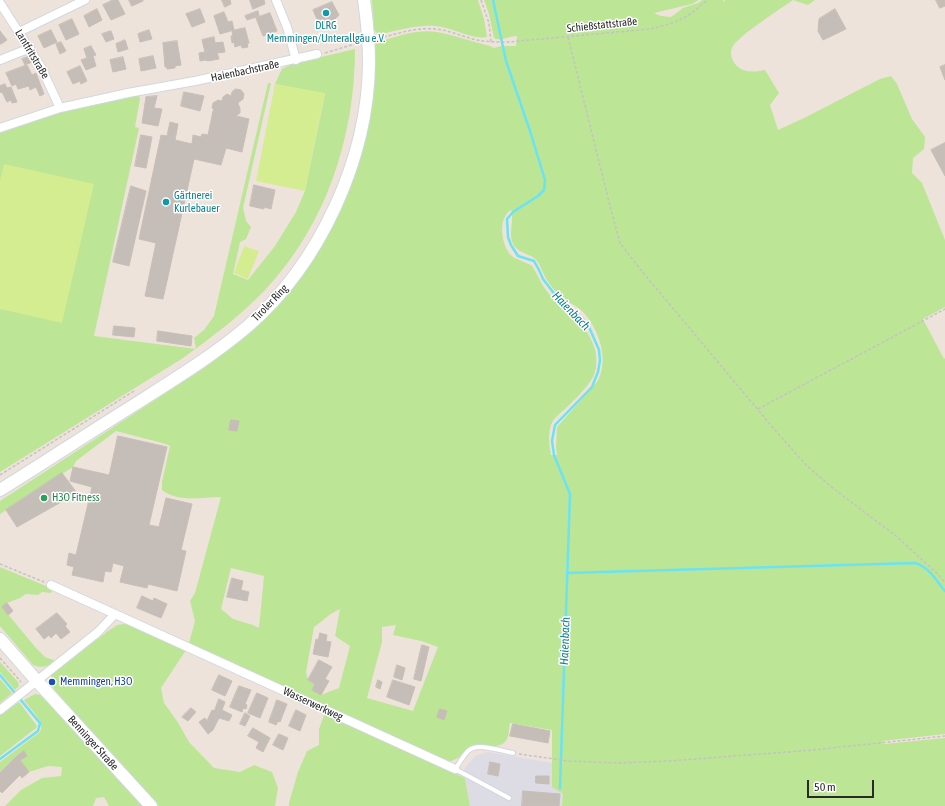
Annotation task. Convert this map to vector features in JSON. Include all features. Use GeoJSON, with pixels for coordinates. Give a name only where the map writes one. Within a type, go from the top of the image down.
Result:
{"type":"FeatureCollection","features":[{"type":"Feature","properties":{"kind":"main road","name":"Tiroler Ring"},"geometry":{"type":"LineString","coordinates":[[0,490],[198,363],[248,325],[289,283],[307,257],[332,214],[352,161],[358,140],[369,64],[363,42],[364,0]]}},
{"type":"Feature","properties":{"kind":"main road","name":"Benninger Straße"},"geometry":{"type":"LineString","coordinates":[[0,639],[150,806]]}},
{"type":"Feature","properties":{"kind":"street"},"geometry":{"type":"LineString","coordinates":[[20,32],[85,0]]}},
{"type":"Feature","properties":{"kind":"street"},"geometry":{"type":"LineString","coordinates":[[276,0],[287,26],[296,60]]}},
{"type":"Feature","properties":{"kind":"street","name":"Lantfritstraße"},"geometry":{"type":"LineString","coordinates":[[1,8],[20,32],[30,48],[49,83],[60,108]]}},
{"type":"Feature","properties":{"kind":"street"},"geometry":{"type":"LineString","coordinates":[[0,60],[30,48]]}},
{"type":"Feature","properties":{"kind":"street","name":"Haienbachstraße"},"geometry":{"type":"LineString","coordinates":[[0,128],[60,108],[296,60],[317,54]]}},
{"type":"Feature","properties":{"kind":"street","name":"Wasserwerkweg"},"geometry":{"type":"LineString","coordinates":[[51,585],[455,769]]}},
{"type":"Feature","properties":{"kind":"street"},"geometry":{"type":"LineString","coordinates":[[0,710],[98,632],[115,614]]}},
{"type":"Feature","properties":{"kind":"lane"},"geometry":{"type":"LineString","coordinates":[[455,769],[468,751],[474,748],[481,747],[513,753]]}},
{"type":"Feature","properties":{"kind":"lane","name":"Wasserwerkweg"},"geometry":{"type":"LineString","coordinates":[[455,769],[509,798]]}},
{"type":"Feature","properties":{"kind":"path"},"geometry":{"type":"LineString","coordinates":[[317,54],[416,30],[443,30],[476,40],[491,42],[489,23],[482,0]]}},
{"type":"Feature","properties":{"kind":"path","name":"Schießstattstraße"},"geometry":{"type":"LineString","coordinates":[[491,42],[508,42],[650,29],[682,20],[694,12],[707,0]]}},
{"type":"Feature","properties":{"kind":"path"},"geometry":{"type":"LineString","coordinates":[[568,37],[620,243],[640,269],[807,466],[839,493],[896,536],[945,582]]}},
{"type":"Feature","properties":{"kind":"path"},"geometry":{"type":"LineString","coordinates":[[358,49],[363,42]]}},
{"type":"Feature","properties":{"kind":"path"},"geometry":{"type":"LineString","coordinates":[[758,409],[945,309]]}},
{"type":"Feature","properties":{"kind":"path"},"geometry":{"type":"LineString","coordinates":[[0,475],[135,391]]}},
{"type":"Feature","properties":{"kind":"path"},"geometry":{"type":"LineString","coordinates":[[0,564],[51,585]]}},
{"type":"Feature","properties":{"kind":"path"},"geometry":{"type":"LineString","coordinates":[[0,658],[24,690]]}},
{"type":"Feature","properties":{"kind":"path"},"geometry":{"type":"LineString","coordinates":[[513,753],[564,761],[616,763],[668,761],[813,750],[945,736]]}},
{"type":"Feature","properties":{"kind":"shaded area"},"geometry":{"type":"Polygon","coordinates":[[[488,752],[552,763],[552,787],[563,794],[562,806],[470,806],[464,769],[475,756],[488,752]]]}},
{"type":"Feature","properties":{"kind":"green space"},"geometry":{"type":"Polygon","coordinates":[[[372,0],[478,0],[484,19],[487,37],[475,37],[435,26],[415,27],[378,34],[374,30],[372,0]]]}},
{"type":"Feature","properties":{"kind":"green space"},"geometry":{"type":"Polygon","coordinates":[[[484,0],[699,0],[692,4],[654,13],[661,16],[671,17],[683,8],[698,3],[702,0],[723,0],[724,2],[725,0],[793,0],[742,37],[735,43],[731,50],[732,58],[738,67],[754,72],[765,70],[779,93],[770,105],[778,130],[880,79],[891,76],[897,84],[912,119],[925,137],[924,149],[913,158],[912,173],[922,183],[945,240],[945,307],[923,319],[944,359],[945,358],[945,734],[882,741],[884,744],[945,738],[945,806],[562,806],[563,794],[552,787],[552,730],[510,723],[508,737],[501,745],[473,746],[458,758],[449,762],[214,655],[189,643],[195,621],[190,601],[195,593],[221,497],[183,498],[176,497],[162,490],[162,482],[170,446],[166,444],[116,431],[76,461],[73,467],[0,514],[0,501],[204,368],[230,348],[276,305],[297,281],[331,228],[345,200],[360,158],[368,125],[374,46],[376,43],[406,34],[429,31],[450,35],[494,48],[501,46],[516,46],[517,36],[502,39],[494,38],[489,14],[484,0]],[[511,210],[503,221],[502,231],[504,243],[509,253],[532,266],[549,294],[584,327],[589,335],[595,351],[596,365],[593,377],[584,389],[557,416],[551,425],[549,440],[551,455],[557,455],[557,427],[597,382],[603,365],[603,355],[598,336],[589,319],[583,312],[559,295],[548,282],[540,265],[535,259],[518,250],[513,244],[511,234],[511,210]],[[231,568],[221,609],[233,619],[259,628],[264,576],[231,568]],[[340,609],[314,627],[306,672],[308,680],[315,684],[312,690],[321,695],[339,688],[350,646],[335,636],[340,609]],[[396,625],[382,627],[382,642],[367,698],[413,711],[438,647],[421,641],[393,635],[396,625]]]}},
{"type":"Feature","properties":{"kind":"green space"},"geometry":{"type":"Polygon","coordinates":[[[793,0],[815,0],[808,5],[793,0]]]}},
{"type":"Feature","properties":{"kind":"green space"},"geometry":{"type":"Polygon","coordinates":[[[355,49],[354,82],[350,115],[343,147],[333,178],[305,237],[286,265],[265,290],[236,317],[196,349],[194,338],[204,330],[214,316],[268,83],[271,83],[243,208],[246,221],[251,227],[246,239],[240,242],[233,274],[248,280],[275,246],[296,212],[305,191],[325,94],[275,84],[282,69],[292,64],[355,49]]]}},
{"type":"Feature","properties":{"kind":"green space"},"geometry":{"type":"Polygon","coordinates":[[[275,84],[325,93],[305,191],[256,181],[275,84]]]}},
{"type":"Feature","properties":{"kind":"green space"},"geometry":{"type":"Polygon","coordinates":[[[139,95],[140,99],[135,127],[139,128],[94,336],[195,349],[183,358],[0,472],[0,133],[58,112],[139,95]]]}},
{"type":"Feature","properties":{"kind":"green space"},"geometry":{"type":"Polygon","coordinates":[[[4,164],[94,184],[62,323],[0,309],[0,181],[4,164]]]}},
{"type":"Feature","properties":{"kind":"green space"},"geometry":{"type":"Polygon","coordinates":[[[244,246],[259,251],[248,279],[234,273],[244,246]]]}},
{"type":"Feature","properties":{"kind":"green space"},"geometry":{"type":"Polygon","coordinates":[[[0,567],[53,589],[51,593],[42,592],[38,595],[26,594],[2,607],[45,657],[56,661],[40,667],[33,665],[0,626],[0,567]]]}},
{"type":"Feature","properties":{"kind":"green space"},"geometry":{"type":"Polygon","coordinates":[[[117,625],[131,625],[186,650],[161,688],[164,703],[177,721],[189,742],[214,768],[240,772],[254,765],[272,772],[278,788],[275,806],[159,806],[57,692],[51,682],[51,676],[53,673],[108,631],[117,625]]]}},
{"type":"Feature","properties":{"kind":"green space"},"geometry":{"type":"Polygon","coordinates":[[[0,662],[18,682],[19,686],[15,690],[0,672],[0,662]]]}},
{"type":"Feature","properties":{"kind":"green space"},"geometry":{"type":"Polygon","coordinates":[[[0,679],[12,693],[0,703],[0,679]]]}},
{"type":"Feature","properties":{"kind":"green space"},"geometry":{"type":"Polygon","coordinates":[[[35,694],[40,695],[49,704],[145,806],[109,806],[104,797],[96,798],[93,806],[5,806],[21,790],[42,778],[61,776],[62,767],[48,766],[29,772],[20,760],[24,752],[17,756],[0,773],[0,762],[40,732],[41,728],[39,719],[24,700],[35,694]]]}},
{"type":"Feature","properties":{"kind":"green space"},"geometry":{"type":"Polygon","coordinates":[[[19,702],[37,726],[0,756],[0,715],[19,702]]]}},
{"type":"Feature","properties":{"kind":"green space"},"geometry":{"type":"Polygon","coordinates":[[[325,713],[465,778],[470,806],[289,806],[298,772],[307,751],[319,745],[319,729],[325,713]]]}},
{"type":"Feature","properties":{"kind":"building"},"geometry":{"type":"Polygon","coordinates":[[[113,0],[118,0],[125,14],[111,20],[103,5],[113,0]]]}},
{"type":"Feature","properties":{"kind":"building"},"geometry":{"type":"Polygon","coordinates":[[[129,0],[143,0],[143,1],[132,6],[129,0]]]}},
{"type":"Feature","properties":{"kind":"building"},"geometry":{"type":"Polygon","coordinates":[[[222,0],[230,0],[231,4],[225,7],[222,0]]]}},
{"type":"Feature","properties":{"kind":"building"},"geometry":{"type":"Polygon","coordinates":[[[250,0],[264,0],[265,4],[253,9],[250,0]]]}},
{"type":"Feature","properties":{"kind":"building"},"geometry":{"type":"Polygon","coordinates":[[[936,0],[945,0],[945,6],[940,8],[936,0]]]}},
{"type":"Feature","properties":{"kind":"building","name":"DLRG Memmingen/Unterallgäu e.V."},"geometry":{"type":"Polygon","coordinates":[[[332,2],[339,15],[335,19],[320,26],[313,10],[332,2]]]}},
{"type":"Feature","properties":{"kind":"building"},"geometry":{"type":"Polygon","coordinates":[[[97,9],[102,20],[89,27],[84,16],[97,9]]]}},
{"type":"Feature","properties":{"kind":"building"},"geometry":{"type":"Polygon","coordinates":[[[200,9],[205,22],[192,27],[186,14],[200,9]]]}},
{"type":"Feature","properties":{"kind":"building"},"geometry":{"type":"Polygon","coordinates":[[[835,9],[846,29],[823,40],[818,31],[819,19],[835,9]]]}},
{"type":"Feature","properties":{"kind":"building"},"geometry":{"type":"Polygon","coordinates":[[[258,11],[259,16],[247,20],[245,16],[258,11]]]}},
{"type":"Feature","properties":{"kind":"building"},"geometry":{"type":"Polygon","coordinates":[[[224,12],[228,22],[232,21],[234,30],[220,34],[214,16],[224,12]]]}},
{"type":"Feature","properties":{"kind":"building"},"geometry":{"type":"Polygon","coordinates":[[[270,13],[277,31],[263,36],[256,18],[270,13]]]}},
{"type":"Feature","properties":{"kind":"building"},"geometry":{"type":"Polygon","coordinates":[[[72,19],[79,34],[66,40],[59,25],[72,19]]]}},
{"type":"Feature","properties":{"kind":"building"},"geometry":{"type":"Polygon","coordinates":[[[245,28],[249,43],[247,44],[248,47],[242,48],[241,45],[235,47],[234,42],[232,43],[232,31],[245,28]]]}},
{"type":"Feature","properties":{"kind":"building"},"geometry":{"type":"Polygon","coordinates":[[[51,30],[57,42],[44,48],[38,36],[51,30]]]}},
{"type":"Feature","properties":{"kind":"building"},"geometry":{"type":"Polygon","coordinates":[[[149,30],[152,39],[140,42],[138,34],[149,30]]]}},
{"type":"Feature","properties":{"kind":"building"},"geometry":{"type":"Polygon","coordinates":[[[0,31],[7,40],[1,44],[0,44],[0,31]]]}},
{"type":"Feature","properties":{"kind":"building"},"geometry":{"type":"Polygon","coordinates":[[[111,31],[114,39],[106,42],[102,34],[111,31]]]}},
{"type":"Feature","properties":{"kind":"building"},"geometry":{"type":"Polygon","coordinates":[[[214,37],[215,43],[223,42],[225,52],[217,53],[219,59],[200,61],[199,53],[205,52],[202,40],[214,37]]]}},
{"type":"Feature","properties":{"kind":"building"},"geometry":{"type":"Polygon","coordinates":[[[125,40],[128,49],[118,52],[116,44],[125,40]]]}},
{"type":"Feature","properties":{"kind":"building"},"geometry":{"type":"Polygon","coordinates":[[[177,41],[181,65],[175,66],[175,68],[167,69],[167,67],[165,67],[163,43],[177,41]]]}},
{"type":"Feature","properties":{"kind":"building"},"geometry":{"type":"Polygon","coordinates":[[[61,42],[66,51],[60,54],[56,44],[61,42]]]}},
{"type":"Feature","properties":{"kind":"building"},"geometry":{"type":"Polygon","coordinates":[[[91,46],[96,55],[93,56],[96,66],[86,70],[81,60],[87,58],[84,49],[91,46]]]}},
{"type":"Feature","properties":{"kind":"building"},"geometry":{"type":"Polygon","coordinates":[[[153,56],[156,68],[141,71],[139,59],[153,56]]]}},
{"type":"Feature","properties":{"kind":"building"},"geometry":{"type":"Polygon","coordinates":[[[28,57],[32,62],[25,65],[22,59],[28,57]]]}},
{"type":"Feature","properties":{"kind":"building"},"geometry":{"type":"Polygon","coordinates":[[[123,57],[126,69],[113,72],[110,60],[123,57]]]}},
{"type":"Feature","properties":{"kind":"building"},"geometry":{"type":"Polygon","coordinates":[[[27,65],[32,75],[36,73],[44,94],[40,96],[36,87],[30,90],[29,86],[18,89],[16,84],[12,86],[6,73],[27,65]]]}},
{"type":"Feature","properties":{"kind":"building"},"geometry":{"type":"Polygon","coordinates":[[[945,65],[945,80],[940,67],[945,65]]]}},
{"type":"Feature","properties":{"kind":"building"},"geometry":{"type":"Polygon","coordinates":[[[80,66],[87,81],[81,84],[80,81],[73,84],[67,72],[80,66]]]}},
{"type":"Feature","properties":{"kind":"building"},"geometry":{"type":"Polygon","coordinates":[[[5,84],[7,88],[11,87],[17,102],[12,103],[11,100],[7,102],[2,92],[1,93],[0,86],[5,84]]]}},
{"type":"Feature","properties":{"kind":"building","name":"Gärtnerei Kurlebauer"},"geometry":{"type":"Polygon","coordinates":[[[236,89],[241,90],[244,94],[243,99],[238,103],[240,113],[236,116],[249,119],[242,152],[226,148],[221,165],[194,159],[163,299],[145,296],[156,243],[139,239],[161,135],[167,136],[170,122],[178,124],[175,140],[192,144],[193,135],[201,137],[202,134],[208,135],[214,109],[212,108],[213,103],[218,100],[222,101],[223,97],[227,94],[231,96],[232,92],[236,89]]]}},
{"type":"Feature","properties":{"kind":"building"},"geometry":{"type":"Polygon","coordinates":[[[184,92],[204,96],[200,111],[181,106],[184,92]]]}},
{"type":"Feature","properties":{"kind":"building"},"geometry":{"type":"Polygon","coordinates":[[[157,96],[154,108],[162,109],[158,126],[142,123],[146,97],[157,96]]]}},
{"type":"Feature","properties":{"kind":"building"},"geometry":{"type":"Polygon","coordinates":[[[141,135],[152,137],[146,168],[135,166],[141,135]]]}},
{"type":"Feature","properties":{"kind":"building"},"geometry":{"type":"Polygon","coordinates":[[[945,143],[945,176],[931,150],[945,143]]]}},
{"type":"Feature","properties":{"kind":"building"},"geometry":{"type":"Polygon","coordinates":[[[254,185],[275,190],[271,209],[250,206],[254,185]]]}},
{"type":"Feature","properties":{"kind":"building"},"geometry":{"type":"Polygon","coordinates":[[[131,186],[146,191],[129,266],[113,262],[131,186]]]}},
{"type":"Feature","properties":{"kind":"building"},"geometry":{"type":"Polygon","coordinates":[[[114,326],[135,328],[134,337],[113,335],[114,326]]]}},
{"type":"Feature","properties":{"kind":"building"},"geometry":{"type":"Polygon","coordinates":[[[158,331],[192,336],[191,346],[157,341],[158,331]]]}},
{"type":"Feature","properties":{"kind":"building"},"geometry":{"type":"Polygon","coordinates":[[[231,420],[239,421],[237,431],[229,430],[231,420]]]}},
{"type":"Feature","properties":{"kind":"building"},"geometry":{"type":"Polygon","coordinates":[[[118,436],[167,447],[149,525],[159,527],[166,498],[192,504],[181,550],[186,551],[177,591],[148,584],[147,588],[120,582],[124,566],[113,563],[111,572],[105,571],[103,582],[72,575],[74,567],[67,565],[69,553],[76,555],[92,487],[70,481],[73,467],[109,475],[118,436]]]}},
{"type":"Feature","properties":{"kind":"building"},"geometry":{"type":"Polygon","coordinates":[[[62,473],[77,493],[17,527],[6,510],[62,473]]]}},
{"type":"Feature","properties":{"kind":"building"},"geometry":{"type":"Polygon","coordinates":[[[232,578],[243,581],[241,590],[249,592],[247,601],[227,597],[232,578]]]}},
{"type":"Feature","properties":{"kind":"building"},"geometry":{"type":"Polygon","coordinates":[[[142,596],[153,601],[154,598],[167,604],[161,618],[137,608],[142,596]]]}},
{"type":"Feature","properties":{"kind":"building"},"geometry":{"type":"Polygon","coordinates":[[[7,603],[13,611],[8,615],[2,607],[7,603]]]}},
{"type":"Feature","properties":{"kind":"building"},"geometry":{"type":"Polygon","coordinates":[[[57,613],[67,624],[65,626],[70,632],[61,639],[56,633],[51,638],[49,635],[44,639],[36,629],[57,613]]]}},
{"type":"Feature","properties":{"kind":"building"},"geometry":{"type":"Polygon","coordinates":[[[320,633],[327,635],[326,641],[331,642],[328,657],[313,654],[316,639],[318,640],[320,633]]]}},
{"type":"Feature","properties":{"kind":"building"},"geometry":{"type":"Polygon","coordinates":[[[422,645],[429,647],[421,681],[414,679],[422,645]]]}},
{"type":"Feature","properties":{"kind":"building"},"geometry":{"type":"Polygon","coordinates":[[[319,660],[332,667],[325,679],[329,681],[321,695],[312,690],[315,684],[308,680],[319,660]]]}},
{"type":"Feature","properties":{"kind":"building"},"geometry":{"type":"Polygon","coordinates":[[[397,665],[405,668],[402,680],[394,677],[397,665]]]}},
{"type":"Feature","properties":{"kind":"building"},"geometry":{"type":"Polygon","coordinates":[[[219,675],[232,681],[225,696],[212,690],[219,675]]]}},
{"type":"Feature","properties":{"kind":"building"},"geometry":{"type":"Polygon","coordinates":[[[378,680],[382,682],[380,689],[376,687],[378,680]]]}},
{"type":"Feature","properties":{"kind":"building"},"geometry":{"type":"Polygon","coordinates":[[[393,680],[415,687],[409,705],[387,697],[393,680]]]}},
{"type":"Feature","properties":{"kind":"building"},"geometry":{"type":"Polygon","coordinates":[[[239,686],[251,690],[245,704],[247,705],[246,709],[243,708],[242,712],[230,707],[239,686]]]}},
{"type":"Feature","properties":{"kind":"building"},"geometry":{"type":"Polygon","coordinates":[[[257,693],[268,698],[260,718],[248,713],[257,693]]]}},
{"type":"Feature","properties":{"kind":"building"},"geometry":{"type":"Polygon","coordinates":[[[219,699],[225,702],[222,710],[232,715],[229,721],[219,718],[213,730],[208,734],[199,722],[205,718],[207,721],[212,710],[214,711],[219,699]]]}},
{"type":"Feature","properties":{"kind":"building"},"geometry":{"type":"Polygon","coordinates":[[[277,700],[287,704],[280,722],[278,721],[276,725],[269,722],[277,700]]]}},
{"type":"Feature","properties":{"kind":"building"},"geometry":{"type":"Polygon","coordinates":[[[191,708],[196,712],[188,721],[182,717],[191,708]]]}},
{"type":"Feature","properties":{"kind":"building"},"geometry":{"type":"Polygon","coordinates":[[[440,709],[447,711],[444,720],[437,717],[440,709]]]}},
{"type":"Feature","properties":{"kind":"building"},"geometry":{"type":"Polygon","coordinates":[[[296,710],[306,715],[300,731],[289,726],[296,710]]]}},
{"type":"Feature","properties":{"kind":"building"},"geometry":{"type":"Polygon","coordinates":[[[245,713],[250,716],[245,726],[240,724],[245,713]]]}},
{"type":"Feature","properties":{"kind":"building"},"geometry":{"type":"Polygon","coordinates":[[[513,724],[550,731],[548,743],[510,736],[513,724]]]}},
{"type":"Feature","properties":{"kind":"building"},"geometry":{"type":"Polygon","coordinates":[[[253,728],[270,738],[263,752],[256,748],[259,742],[248,736],[253,728]]]}},
{"type":"Feature","properties":{"kind":"building"},"geometry":{"type":"Polygon","coordinates":[[[279,734],[288,738],[283,750],[273,745],[279,734]]]}},
{"type":"Feature","properties":{"kind":"building"},"geometry":{"type":"Polygon","coordinates":[[[24,751],[27,756],[20,760],[29,772],[22,778],[20,775],[2,793],[0,791],[0,773],[24,751]]]}},
{"type":"Feature","properties":{"kind":"building"},"geometry":{"type":"Polygon","coordinates":[[[490,762],[500,764],[498,776],[488,774],[490,762]]]}},
{"type":"Feature","properties":{"kind":"building"},"geometry":{"type":"Polygon","coordinates":[[[536,776],[549,776],[549,784],[536,783],[536,776]]]}},
{"type":"Feature","properties":{"kind":"building"},"geometry":{"type":"Polygon","coordinates":[[[523,791],[560,794],[559,806],[522,806],[523,791]]]}},
{"type":"Feature","properties":{"kind":"waterway","name":"Haienbach"},"geometry":{"type":"LineString","coordinates":[[493,0],[506,61],[545,180],[544,190],[538,196],[513,212],[507,219],[508,237],[518,256],[534,261],[543,279],[556,296],[583,319],[589,327],[599,350],[600,360],[598,372],[592,387],[555,425],[552,441],[554,455],[570,494],[560,788]]}},
{"type":"Feature","properties":{"kind":"waterway"},"geometry":{"type":"LineString","coordinates":[[567,573],[915,563],[928,571],[945,591]]}},
{"type":"Feature","properties":{"kind":"waterway"},"geometry":{"type":"LineString","coordinates":[[0,675],[40,723],[38,731],[0,759]]}},
{"type":"Feature","properties":{"kind":"place","name":"DLRG Memmingen/Unterallgäu e.V."},"geometry":{"type":"Point","coordinates":[326,13]}},
{"type":"Feature","properties":{"kind":"place","name":"Gärtnerei Kurlebauer"},"geometry":{"type":"Point","coordinates":[166,202]}},
{"type":"Feature","properties":{"kind":"place","name":"H3O Fitness"},"geometry":{"type":"Point","coordinates":[44,498]}},
{"type":"Feature","properties":{"kind":"place","name":"Memmingen, H3O"},"geometry":{"type":"Point","coordinates":[52,682]}}]}
